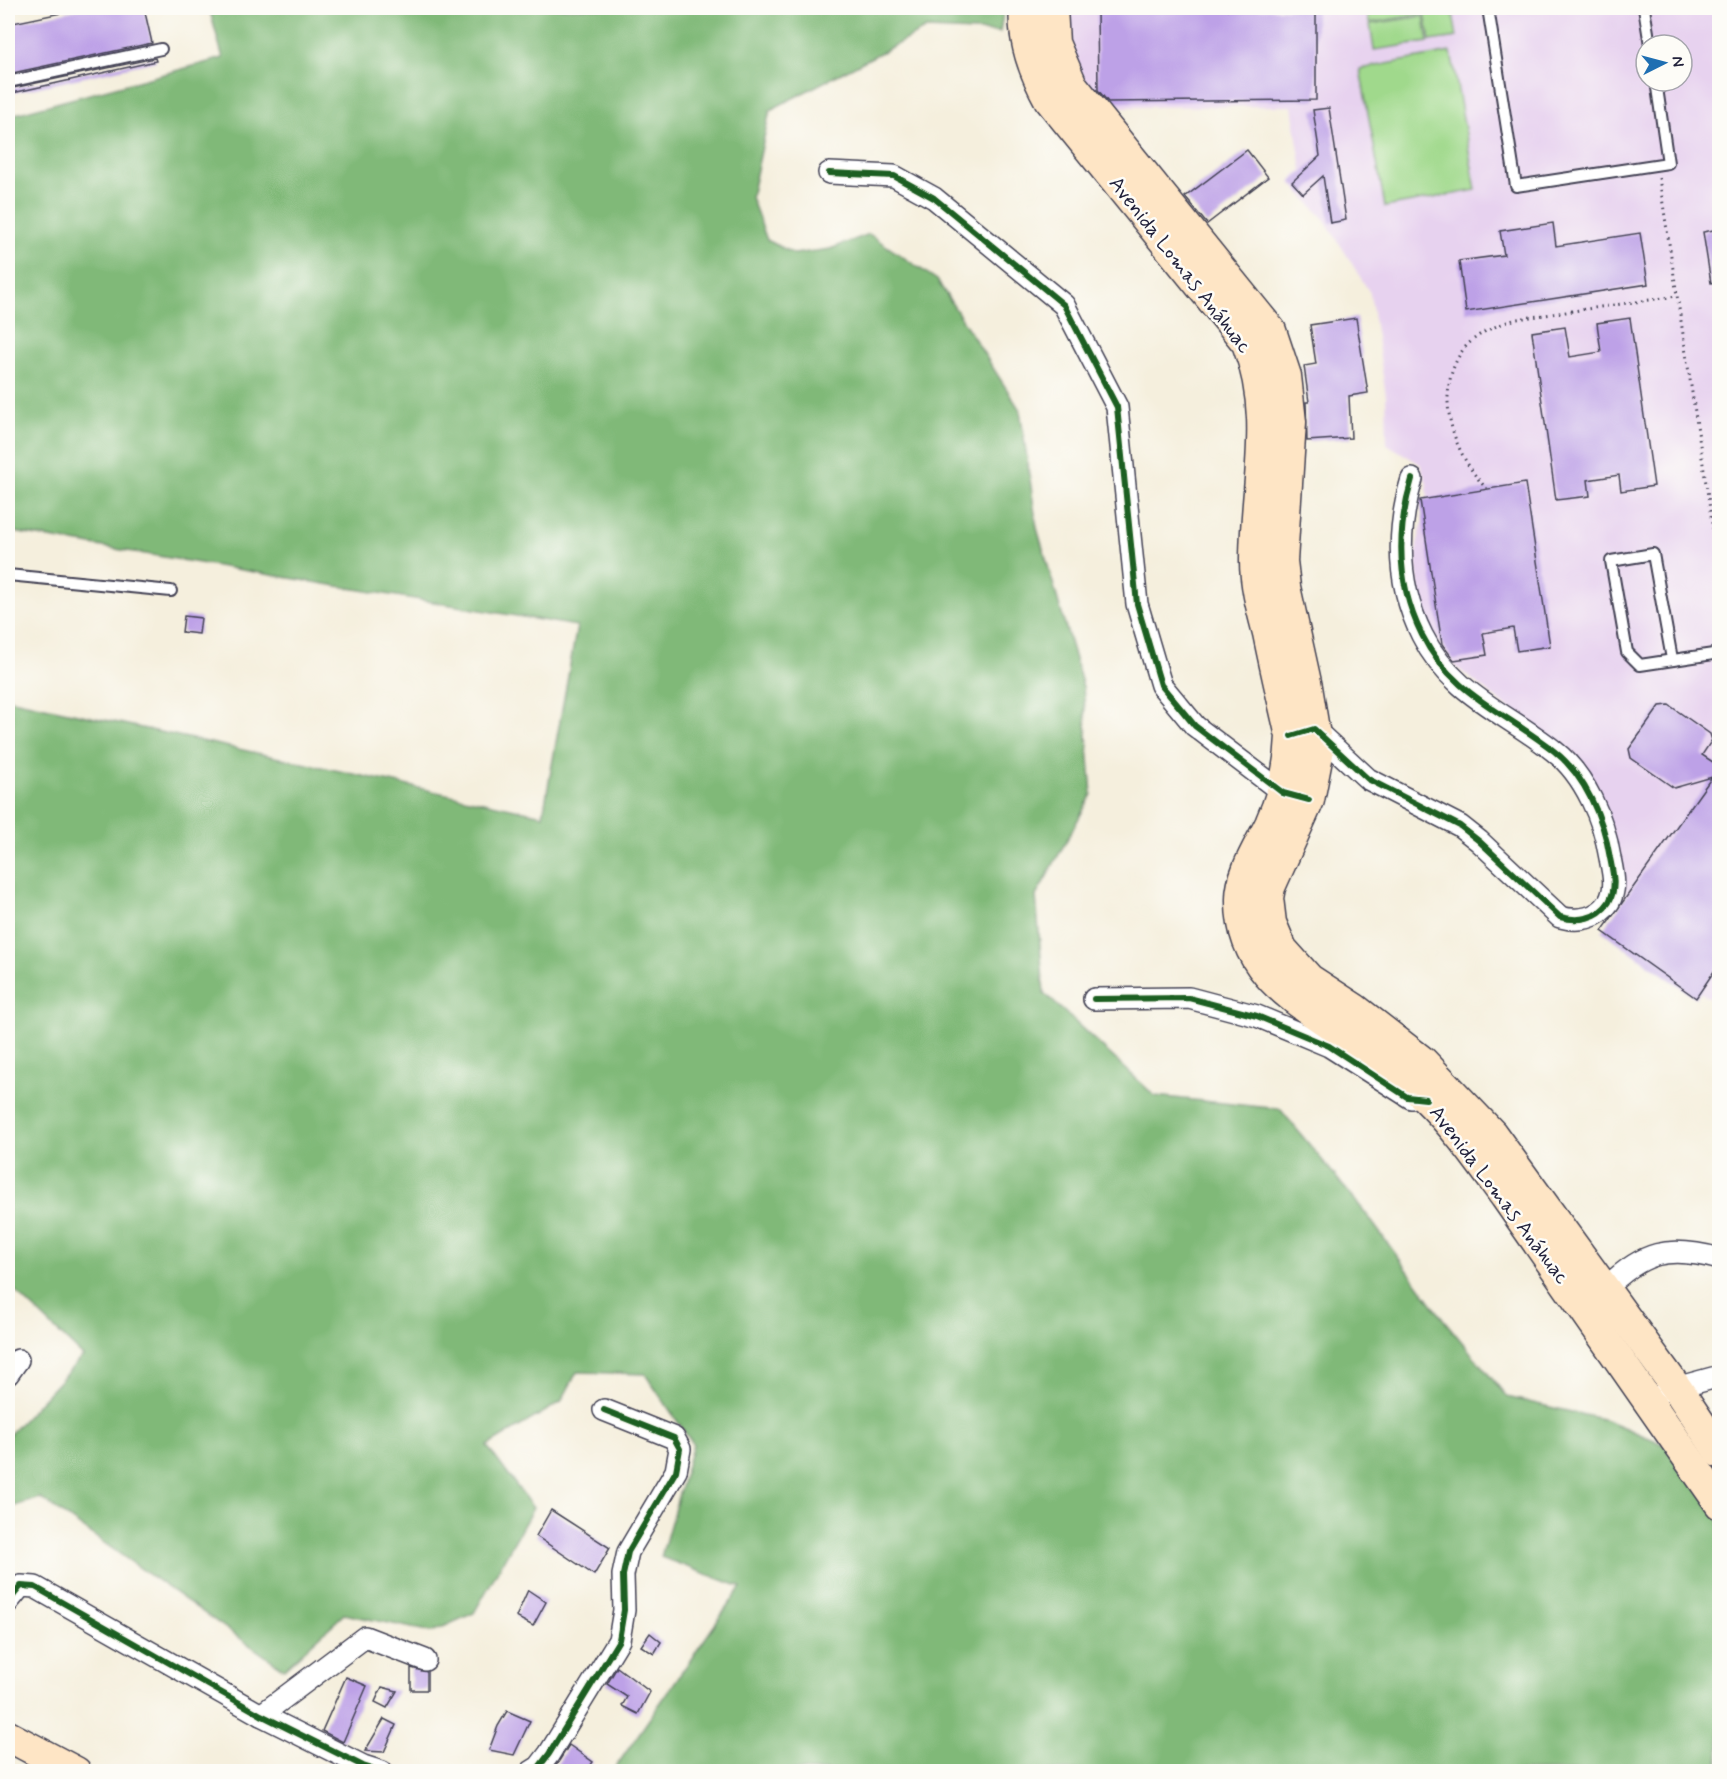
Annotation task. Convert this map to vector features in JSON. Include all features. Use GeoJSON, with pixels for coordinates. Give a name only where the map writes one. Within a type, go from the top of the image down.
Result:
{"type":"FeatureCollection","features":[{"type":"Feature","properties":{"kind":"main road","name":"Avenida Lomas Anáhuac"},"geometry":{"type":"LineString","coordinates":[[1024,8],[1028,49],[1033,66],[1049,99],[1247,343],[1254,360],[1263,402],[1264,423],[1255,562],[1258,590],[1303,733],[1318,754],[1296,796],[1244,880],[1241,911],[1250,946],[1268,976],[1291,999],[1372,1054],[1426,1099],[1505,1196],[1719,1504]]}},
{"type":"Feature","properties":{"kind":"main road","name":"Avenida Lomas Anáhuac"},"geometry":{"type":"LineString","coordinates":[[1052,8],[1056,50],[1072,86],[1271,330],[1280,353],[1286,376],[1291,422],[1282,561],[1303,733]]}},
{"type":"Feature","properties":{"kind":"main road","name":"Avenida Lomas Anáhuac"},"geometry":{"type":"LineString","coordinates":[[1296,796],[1268,898],[1271,923],[1282,949],[1308,979],[1390,1035],[1452,1090],[1492,1134],[1678,1390],[1719,1453]]}},
{"type":"Feature","properties":{"kind":"main road"},"geometry":{"type":"LineString","coordinates":[[8,1736],[76,1772]]}},
{"type":"Feature","properties":{"kind":"main road"},"geometry":{"type":"LineString","coordinates":[[8,1759],[30,1772]]}},
{"type":"Feature","properties":{"kind":"street"},"geometry":{"type":"LineString","coordinates":[[829,173],[894,176],[934,198],[1064,305],[1117,407],[1137,604],[1161,685],[1195,726],[1296,796]]}},
{"type":"Feature","properties":{"kind":"street"},"geometry":{"type":"LineString","coordinates":[[1303,733],[1368,779],[1460,826],[1560,917],[1569,920],[1588,918],[1604,908],[1610,901],[1614,883],[1607,840],[1595,807],[1575,773],[1555,752],[1466,692],[1449,675],[1422,636],[1406,592],[1400,547],[1406,501],[1412,479]]}},
{"type":"Feature","properties":{"kind":"street"},"geometry":{"type":"LineString","coordinates":[[1094,999],[1189,998],[1257,1016],[1329,1046],[1407,1097],[1426,1099]]}},
{"type":"Feature","properties":{"kind":"street"},"geometry":{"type":"LineString","coordinates":[[1605,1289],[1636,1261],[1653,1254],[1675,1251],[1719,1259]]}},
{"type":"Feature","properties":{"kind":"street"},"geometry":{"type":"LineString","coordinates":[[1643,1395],[1678,1390],[1719,1376]]}},
{"type":"Feature","properties":{"kind":"street"},"geometry":{"type":"LineString","coordinates":[[531,1772],[539,1767],[549,1754],[620,1640],[624,1610],[623,1575],[628,1552],[676,1471],[680,1449],[674,1438],[604,1410]]}},
{"type":"Feature","properties":{"kind":"street"},"geometry":{"type":"LineString","coordinates":[[8,1602],[21,1586],[35,1587],[261,1715],[363,1766],[382,1772]]}},
{"type":"Feature","properties":{"kind":"street"},"geometry":{"type":"LineString","coordinates":[[261,1715],[365,1637],[425,1660]]}},
{"type":"Feature","properties":{"kind":"lane"},"geometry":{"type":"LineString","coordinates":[[1488,8],[1516,186],[1668,163],[1658,93]]}},
{"type":"Feature","properties":{"kind":"lane"},"geometry":{"type":"LineString","coordinates":[[1644,8],[1648,33]]}},
{"type":"Feature","properties":{"kind":"lane"},"geometry":{"type":"LineString","coordinates":[[8,82],[161,49]]}},
{"type":"Feature","properties":{"kind":"lane"},"geometry":{"type":"LineString","coordinates":[[1672,659],[1653,554],[1611,561],[1626,652],[1640,665],[1719,653]]}},
{"type":"Feature","properties":{"kind":"lane"},"geometry":{"type":"LineString","coordinates":[[8,575],[171,591]]}},
{"type":"Feature","properties":{"kind":"path"},"geometry":{"type":"LineString","coordinates":[[1657,165],[1715,543]]}},
{"type":"Feature","properties":{"kind":"path"},"geometry":{"type":"LineString","coordinates":[[1486,489],[1464,460],[1452,431],[1449,401],[1460,355],[1493,326],[1517,319],[1677,296]]}},
{"type":"Feature","properties":{"kind":"shaded area"},"geometry":{"type":"Polygon","coordinates":[[[1063,8],[1719,8],[1719,1005],[1700,992],[1696,998],[1626,898],[1623,872],[1560,748],[1455,666],[1434,636],[1421,603],[1416,565],[1417,544],[1428,503],[1427,484],[1420,464],[1387,444],[1386,396],[1370,293],[1325,220],[1290,182],[1302,170],[1292,106],[1104,107],[1069,57],[1063,8]]]}},
{"type":"Feature","properties":{"kind":"green space"},"geometry":{"type":"Polygon","coordinates":[[[209,8],[1004,8],[1000,32],[926,29],[770,110],[751,197],[767,240],[794,254],[830,249],[869,234],[937,280],[1020,410],[1037,528],[1083,687],[1092,794],[1036,896],[1044,993],[1155,1096],[1280,1109],[1364,1211],[1444,1320],[1507,1397],[1606,1420],[1719,1467],[1719,1771],[613,1771],[741,1587],[661,1557],[693,1444],[645,1374],[577,1372],[561,1402],[487,1446],[533,1508],[474,1613],[432,1632],[344,1614],[284,1669],[40,1498],[8,1508],[8,1436],[83,1356],[8,1284],[8,699],[543,815],[577,626],[8,531],[8,116],[223,58],[209,8]]]}},
{"type":"Feature","properties":{"kind":"green space"},"geometry":{"type":"Polygon","coordinates":[[[1367,8],[1422,8],[1423,14],[1369,23],[1367,8]]]}},
{"type":"Feature","properties":{"kind":"green space"},"geometry":{"type":"Polygon","coordinates":[[[1424,8],[1452,8],[1457,37],[1430,41],[1424,8]]]}},
{"type":"Feature","properties":{"kind":"green space"},"geometry":{"type":"Polygon","coordinates":[[[1424,16],[1428,42],[1374,50],[1370,24],[1424,16]]]}},
{"type":"Feature","properties":{"kind":"green space"},"geometry":{"type":"Polygon","coordinates":[[[1451,52],[1476,190],[1385,207],[1360,69],[1451,52]]]}},
{"type":"Feature","properties":{"kind":"building"},"geometry":{"type":"Polygon","coordinates":[[[85,8],[144,8],[152,43],[8,74],[8,24],[85,8]]]}},
{"type":"Feature","properties":{"kind":"building"},"geometry":{"type":"Polygon","coordinates":[[[1316,9],[1316,100],[1108,102],[1098,90],[1097,10],[1316,9]]]}},
{"type":"Feature","properties":{"kind":"building"},"geometry":{"type":"Polygon","coordinates":[[[155,58],[156,61],[8,94],[8,89],[155,58]]]}},
{"type":"Feature","properties":{"kind":"building"},"geometry":{"type":"Polygon","coordinates":[[[1329,108],[1346,220],[1330,223],[1323,176],[1303,194],[1292,182],[1320,156],[1313,110],[1329,108]]]}},
{"type":"Feature","properties":{"kind":"building"},"geometry":{"type":"Polygon","coordinates":[[[1247,150],[1268,177],[1207,224],[1185,197],[1247,150]]]}},
{"type":"Feature","properties":{"kind":"building"},"geometry":{"type":"Polygon","coordinates":[[[1553,223],[1556,246],[1640,233],[1648,284],[1466,312],[1459,261],[1504,255],[1500,231],[1553,223]]]}},
{"type":"Feature","properties":{"kind":"building"},"geometry":{"type":"Polygon","coordinates":[[[1719,229],[1719,282],[1711,283],[1703,232],[1719,229]]]}},
{"type":"Feature","properties":{"kind":"building"},"geometry":{"type":"Polygon","coordinates":[[[1356,318],[1368,393],[1349,396],[1351,438],[1307,441],[1306,402],[1309,402],[1304,366],[1316,364],[1310,325],[1356,318]]]}},
{"type":"Feature","properties":{"kind":"building"},"geometry":{"type":"Polygon","coordinates":[[[1630,318],[1654,486],[1621,491],[1619,475],[1588,480],[1590,496],[1556,500],[1532,332],[1565,327],[1570,357],[1601,352],[1597,323],[1630,318]]]}},
{"type":"Feature","properties":{"kind":"building"},"geometry":{"type":"Polygon","coordinates":[[[1525,483],[1550,646],[1517,651],[1513,628],[1483,633],[1487,655],[1454,660],[1442,644],[1420,500],[1525,483]]]}},
{"type":"Feature","properties":{"kind":"building"},"geometry":{"type":"Polygon","coordinates":[[[184,616],[201,618],[199,634],[182,632],[184,616]]]}},
{"type":"Feature","properties":{"kind":"building"},"geometry":{"type":"Polygon","coordinates":[[[1669,705],[1710,734],[1712,740],[1702,755],[1719,766],[1719,964],[1696,998],[1602,931],[1712,777],[1674,788],[1631,758],[1629,749],[1660,706],[1669,705]]]}},
{"type":"Feature","properties":{"kind":"building"},"geometry":{"type":"Polygon","coordinates":[[[551,1510],[610,1548],[594,1575],[536,1536],[551,1510]]]}},
{"type":"Feature","properties":{"kind":"building"},"geometry":{"type":"Polygon","coordinates":[[[528,1590],[546,1602],[533,1626],[516,1617],[528,1590]]]}},
{"type":"Feature","properties":{"kind":"building"},"geometry":{"type":"Polygon","coordinates":[[[650,1633],[661,1642],[654,1654],[641,1646],[650,1633]]]}},
{"type":"Feature","properties":{"kind":"building"},"geometry":{"type":"Polygon","coordinates":[[[617,1667],[650,1692],[638,1714],[622,1706],[627,1697],[607,1684],[617,1667]]]}},
{"type":"Feature","properties":{"kind":"building"},"geometry":{"type":"Polygon","coordinates":[[[411,1668],[427,1672],[427,1690],[411,1690],[411,1668]]]}},
{"type":"Feature","properties":{"kind":"building"},"geometry":{"type":"Polygon","coordinates":[[[346,1677],[367,1686],[343,1742],[322,1731],[346,1677]]]}},
{"type":"Feature","properties":{"kind":"building"},"geometry":{"type":"Polygon","coordinates":[[[382,1687],[397,1691],[387,1708],[375,1702],[382,1687]]]}},
{"type":"Feature","properties":{"kind":"building"},"geometry":{"type":"Polygon","coordinates":[[[507,1711],[530,1721],[514,1755],[489,1750],[498,1726],[507,1711]]]}},
{"type":"Feature","properties":{"kind":"building"},"geometry":{"type":"Polygon","coordinates":[[[384,1719],[396,1725],[384,1752],[365,1751],[384,1719]]]}},
{"type":"Feature","properties":{"kind":"building"},"geometry":{"type":"Polygon","coordinates":[[[569,1745],[593,1762],[586,1772],[552,1772],[569,1745]]]}},
{"type":"Feature","properties":{"kind":"cycle path"},"geometry":{"type":"LineString","coordinates":[[829,173],[894,176],[934,198],[1064,305],[1117,407],[1137,604],[1161,685],[1195,726],[1283,793],[1309,800]]}},
{"type":"Feature","properties":{"kind":"cycle path"},"geometry":{"type":"LineString","coordinates":[[1291,736],[1314,729],[1368,779],[1460,826],[1560,917],[1587,918],[1599,912],[1609,902],[1614,880],[1607,843],[1598,814],[1575,772],[1554,751],[1480,701],[1448,673],[1422,635],[1408,597],[1402,558],[1403,519],[1412,479]]}},
{"type":"Feature","properties":{"kind":"cycle path"},"geometry":{"type":"LineString","coordinates":[[1094,999],[1189,998],[1257,1016],[1329,1046],[1407,1097],[1426,1099]]}},
{"type":"Feature","properties":{"kind":"cycle path"},"geometry":{"type":"LineString","coordinates":[[531,1772],[539,1767],[549,1754],[619,1640],[624,1610],[623,1575],[628,1552],[676,1471],[680,1449],[674,1438],[604,1410]]}},
{"type":"Feature","properties":{"kind":"cycle path"},"geometry":{"type":"LineString","coordinates":[[8,1602],[21,1586],[35,1587],[261,1715],[363,1766],[382,1772]]}}]}
